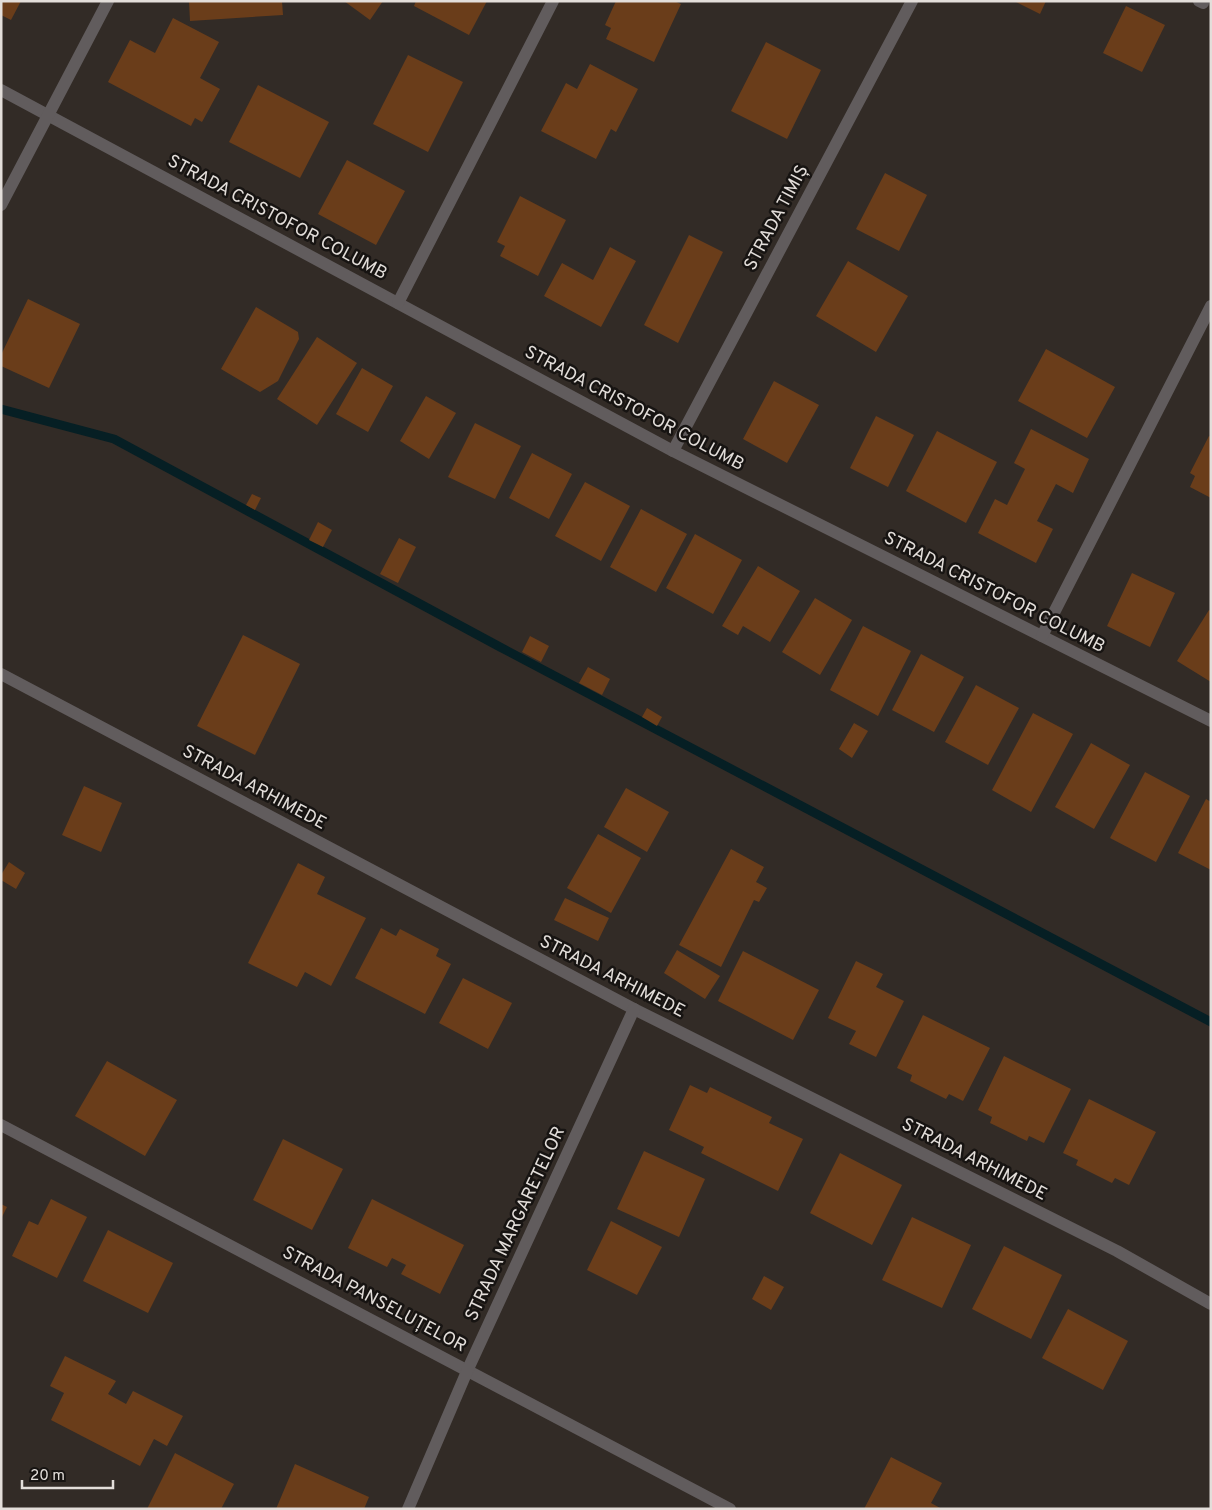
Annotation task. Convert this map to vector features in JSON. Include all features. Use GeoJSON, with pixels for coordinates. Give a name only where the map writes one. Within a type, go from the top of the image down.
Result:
{"type":"FeatureCollection","features":[{"type":"Feature","properties":{"kind":"street"},"geometry":{"type":"LineString","coordinates":[[1,205],[108,1]]}},
{"type":"Feature","properties":{"kind":"street"},"geometry":{"type":"LineString","coordinates":[[398,303],[553,1]]}},
{"type":"Feature","properties":{"kind":"street","name":"STRADA TIMIȘ"},"geometry":{"type":"LineString","coordinates":[[673,451],[912,1]]}},
{"type":"Feature","properties":{"kind":"street","name":"STRADA CRISTOFOR COLUMB"},"geometry":{"type":"LineString","coordinates":[[1,90],[673,451],[1211,721]]}},
{"type":"Feature","properties":{"kind":"street"},"geometry":{"type":"LineString","coordinates":[[1042,636],[1211,306]]}},
{"type":"Feature","properties":{"kind":"street","name":"STRADA ARHIMEDE"},"geometry":{"type":"LineString","coordinates":[[1,674],[634,1009],[1117,1251],[1211,1304]]}},
{"type":"Feature","properties":{"kind":"street","name":"STRADA MARGARETELOR"},"geometry":{"type":"LineString","coordinates":[[408,1509],[468,1369],[634,1009]]}},
{"type":"Feature","properties":{"kind":"street","name":"STRADA PANSELUȚELOR"},"geometry":{"type":"LineString","coordinates":[[1,1124],[730,1509]]}},
{"type":"Feature","properties":{"kind":"building"},"geometry":{"type":"Polygon","coordinates":[[[1,1],[21,1],[11,20],[1,15],[1,1]]]}},
{"type":"Feature","properties":{"kind":"building"},"geometry":{"type":"Polygon","coordinates":[[[189,1],[282,1],[283,15],[190,21],[189,1]]]}},
{"type":"Feature","properties":{"kind":"building"},"geometry":{"type":"Polygon","coordinates":[[[344,1],[383,1],[370,20],[344,1]]]}},
{"type":"Feature","properties":{"kind":"building"},"geometry":{"type":"Polygon","coordinates":[[[416,1],[487,1],[469,35],[414,6],[416,1]]]}},
{"type":"Feature","properties":{"kind":"building"},"geometry":{"type":"Polygon","coordinates":[[[616,1],[674,1],[681,4],[654,62],[606,39],[611,28],[605,25],[616,1]]]}},
{"type":"Feature","properties":{"kind":"building"},"geometry":{"type":"Polygon","coordinates":[[[1014,1],[1046,1],[1040,14],[1014,1]]]}},
{"type":"Feature","properties":{"kind":"building"},"geometry":{"type":"Polygon","coordinates":[[[1126,6],[1165,25],[1142,72],[1103,53],[1126,6]]]}},
{"type":"Feature","properties":{"kind":"building"},"geometry":{"type":"Polygon","coordinates":[[[173,18],[219,42],[200,78],[220,89],[202,122],[195,118],[191,126],[108,82],[130,40],[155,53],[173,18]]]}},
{"type":"Feature","properties":{"kind":"building"},"geometry":{"type":"Polygon","coordinates":[[[766,42],[821,70],[787,139],[731,111],[766,42]]]}},
{"type":"Feature","properties":{"kind":"building"},"geometry":{"type":"Polygon","coordinates":[[[408,55],[463,82],[428,152],[373,124],[408,55]]]}},
{"type":"Feature","properties":{"kind":"building"},"geometry":{"type":"Polygon","coordinates":[[[590,64],[638,89],[616,132],[611,129],[596,159],[541,131],[566,83],[577,89],[590,64]]]}},
{"type":"Feature","properties":{"kind":"building"},"geometry":{"type":"Polygon","coordinates":[[[258,85],[329,122],[300,178],[229,142],[258,85]]]}},
{"type":"Feature","properties":{"kind":"building"},"geometry":{"type":"Polygon","coordinates":[[[347,160],[405,191],[376,245],[318,214],[347,160]]]}},
{"type":"Feature","properties":{"kind":"building"},"geometry":{"type":"Polygon","coordinates":[[[885,173],[927,195],[899,251],[856,229],[885,173]]]}},
{"type":"Feature","properties":{"kind":"building"},"geometry":{"type":"Polygon","coordinates":[[[520,196],[566,220],[538,276],[500,256],[505,246],[497,242],[520,196]]]}},
{"type":"Feature","properties":{"kind":"building"},"geometry":{"type":"Polygon","coordinates":[[[689,235],[723,252],[678,343],[644,325],[689,235]]]}},
{"type":"Feature","properties":{"kind":"building"},"geometry":{"type":"Polygon","coordinates":[[[610,247],[636,261],[601,327],[544,296],[562,263],[593,280],[610,247]]]}},
{"type":"Feature","properties":{"kind":"building"},"geometry":{"type":"Polygon","coordinates":[[[848,261],[908,296],[876,352],[816,316],[848,261]]]}},
{"type":"Feature","properties":{"kind":"building"},"geometry":{"type":"Polygon","coordinates":[[[28,299],[80,324],[49,388],[1,366],[1,355],[28,299]]]}},
{"type":"Feature","properties":{"kind":"building"},"geometry":{"type":"Polygon","coordinates":[[[256,307],[298,332],[299,339],[278,381],[260,392],[221,369],[256,307]]]}},
{"type":"Feature","properties":{"kind":"building"},"geometry":{"type":"Polygon","coordinates":[[[317,337],[357,363],[317,425],[277,399],[317,337]]]}},
{"type":"Feature","properties":{"kind":"building"},"geometry":{"type":"Polygon","coordinates":[[[1046,349],[1115,387],[1087,438],[1018,401],[1046,349]]]}},
{"type":"Feature","properties":{"kind":"building"},"geometry":{"type":"Polygon","coordinates":[[[362,368],[393,386],[368,432],[336,414],[362,368]]]}},
{"type":"Feature","properties":{"kind":"building"},"geometry":{"type":"Polygon","coordinates":[[[774,381],[819,405],[787,463],[743,439],[774,381]]]}},
{"type":"Feature","properties":{"kind":"building"},"geometry":{"type":"Polygon","coordinates":[[[426,396],[456,413],[429,459],[400,441],[426,396]]]}},
{"type":"Feature","properties":{"kind":"building"},"geometry":{"type":"Polygon","coordinates":[[[876,416],[914,435],[888,487],[850,468],[876,416]]]}},
{"type":"Feature","properties":{"kind":"building"},"geometry":{"type":"Polygon","coordinates":[[[475,423],[521,446],[495,499],[448,477],[475,423]]]}},
{"type":"Feature","properties":{"kind":"building"},"geometry":{"type":"Polygon","coordinates":[[[1031,429],[1089,459],[1073,493],[1056,484],[1037,521],[1053,529],[1036,563],[978,533],[995,499],[1007,505],[1025,469],[1014,463],[1031,429]]]}},
{"type":"Feature","properties":{"kind":"building"},"geometry":{"type":"Polygon","coordinates":[[[937,431],[997,462],[966,523],[906,491],[937,431]]]}},
{"type":"Feature","properties":{"kind":"building"},"geometry":{"type":"Polygon","coordinates":[[[1209,436],[1211,437],[1211,498],[1190,487],[1195,476],[1190,473],[1209,436]]]}},
{"type":"Feature","properties":{"kind":"building"},"geometry":{"type":"Polygon","coordinates":[[[532,453],[572,474],[549,519],[509,498],[532,453]]]}},
{"type":"Feature","properties":{"kind":"building"},"geometry":{"type":"Polygon","coordinates":[[[585,482],[630,506],[601,561],[555,536],[585,482]]]}},
{"type":"Feature","properties":{"kind":"building"},"geometry":{"type":"Polygon","coordinates":[[[252,494],[261,498],[255,510],[246,505],[252,494]]]}},
{"type":"Feature","properties":{"kind":"building"},"geometry":{"type":"Polygon","coordinates":[[[641,509],[687,534],[656,592],[610,567],[641,509]]]}},
{"type":"Feature","properties":{"kind":"building"},"geometry":{"type":"Polygon","coordinates":[[[318,522],[332,530],[323,547],[309,540],[318,522]]]}},
{"type":"Feature","properties":{"kind":"building"},"geometry":{"type":"Polygon","coordinates":[[[695,534],[742,560],[713,614],[666,588],[695,534]]]}},
{"type":"Feature","properties":{"kind":"building"},"geometry":{"type":"Polygon","coordinates":[[[399,538],[416,547],[398,583],[380,574],[399,538]]]}},
{"type":"Feature","properties":{"kind":"building"},"geometry":{"type":"Polygon","coordinates":[[[758,566],[800,591],[770,642],[743,626],[738,635],[722,626],[758,566]]]}},
{"type":"Feature","properties":{"kind":"building"},"geometry":{"type":"Polygon","coordinates":[[[1132,573],[1175,593],[1150,647],[1107,626],[1132,573]]]}},
{"type":"Feature","properties":{"kind":"building"},"geometry":{"type":"Polygon","coordinates":[[[815,598],[852,620],[820,675],[782,652],[815,598]]]}},
{"type":"Feature","properties":{"kind":"building"},"geometry":{"type":"Polygon","coordinates":[[[1209,610],[1211,611],[1211,682],[1177,661],[1209,610]]]}},
{"type":"Feature","properties":{"kind":"building"},"geometry":{"type":"Polygon","coordinates":[[[863,626],[911,651],[878,716],[830,690],[863,626]]]}},
{"type":"Feature","properties":{"kind":"building"},"geometry":{"type":"Polygon","coordinates":[[[243,635],[300,664],[255,755],[197,726],[243,635]]]}},
{"type":"Feature","properties":{"kind":"building"},"geometry":{"type":"Polygon","coordinates":[[[530,636],[549,646],[541,662],[522,652],[530,636]]]}},
{"type":"Feature","properties":{"kind":"building"},"geometry":{"type":"Polygon","coordinates":[[[921,654],[964,677],[934,732],[892,710],[921,654]]]}},
{"type":"Feature","properties":{"kind":"building"},"geometry":{"type":"Polygon","coordinates":[[[588,667],[610,679],[602,695],[579,683],[588,667]]]}},
{"type":"Feature","properties":{"kind":"building"},"geometry":{"type":"Polygon","coordinates":[[[976,685],[1019,708],[988,765],[945,742],[976,685]]]}},
{"type":"Feature","properties":{"kind":"building"},"geometry":{"type":"Polygon","coordinates":[[[647,708],[662,717],[657,726],[642,717],[647,708]]]}},
{"type":"Feature","properties":{"kind":"building"},"geometry":{"type":"Polygon","coordinates":[[[1033,713],[1073,734],[1031,812],[992,790],[1033,713]]]}},
{"type":"Feature","properties":{"kind":"building"},"geometry":{"type":"Polygon","coordinates":[[[854,723],[868,731],[852,758],[839,749],[854,723]]]}},
{"type":"Feature","properties":{"kind":"building"},"geometry":{"type":"Polygon","coordinates":[[[1091,743],[1130,765],[1094,829],[1055,807],[1091,743]]]}},
{"type":"Feature","properties":{"kind":"building"},"geometry":{"type":"Polygon","coordinates":[[[1145,772],[1190,796],[1156,862],[1110,838],[1145,772]]]}},
{"type":"Feature","properties":{"kind":"building"},"geometry":{"type":"Polygon","coordinates":[[[84,786],[122,803],[101,852],[62,835],[84,786]]]}},
{"type":"Feature","properties":{"kind":"building"},"geometry":{"type":"Polygon","coordinates":[[[626,788],[669,812],[647,852],[604,827],[626,788]]]}},
{"type":"Feature","properties":{"kind":"building"},"geometry":{"type":"Polygon","coordinates":[[[1206,799],[1211,802],[1211,870],[1178,853],[1206,799]]]}},
{"type":"Feature","properties":{"kind":"building"},"geometry":{"type":"Polygon","coordinates":[[[598,834],[641,858],[611,913],[567,888],[598,834]]]}},
{"type":"Feature","properties":{"kind":"building"},"geometry":{"type":"Polygon","coordinates":[[[731,849],[764,867],[756,882],[767,888],[759,902],[754,900],[721,967],[679,945],[731,849]]]}},
{"type":"Feature","properties":{"kind":"building"},"geometry":{"type":"Polygon","coordinates":[[[9,862],[25,873],[16,889],[1,880],[1,875],[9,862]]]}},
{"type":"Feature","properties":{"kind":"building"},"geometry":{"type":"Polygon","coordinates":[[[298,863],[325,877],[317,894],[366,918],[331,986],[305,972],[297,987],[248,963],[298,863]]]}},
{"type":"Feature","properties":{"kind":"building"},"geometry":{"type":"Polygon","coordinates":[[[565,898],[609,918],[598,941],[554,920],[565,898]]]}},
{"type":"Feature","properties":{"kind":"building"},"geometry":{"type":"Polygon","coordinates":[[[381,928],[396,936],[400,929],[439,949],[436,956],[451,964],[425,1014],[355,978],[381,928]]]}},
{"type":"Feature","properties":{"kind":"building"},"geometry":{"type":"Polygon","coordinates":[[[677,950],[720,976],[705,999],[664,973],[677,950]]]}},
{"type":"Feature","properties":{"kind":"building"},"geometry":{"type":"Polygon","coordinates":[[[743,951],[819,990],[793,1040],[718,1001],[743,951]]]}},
{"type":"Feature","properties":{"kind":"building"},"geometry":{"type":"Polygon","coordinates":[[[856,961],[883,974],[876,987],[904,1001],[876,1057],[849,1044],[856,1031],[828,1018],[856,961]]]}},
{"type":"Feature","properties":{"kind":"building"},"geometry":{"type":"Polygon","coordinates":[[[463,978],[512,1003],[488,1049],[439,1023],[463,978]]]}},
{"type":"Feature","properties":{"kind":"building"},"geometry":{"type":"Polygon","coordinates":[[[923,1015],[990,1048],[963,1101],[949,1094],[946,1099],[910,1081],[912,1075],[897,1068],[923,1015]]]}},
{"type":"Feature","properties":{"kind":"building"},"geometry":{"type":"Polygon","coordinates":[[[1004,1056],[1071,1089],[1044,1143],[1029,1136],[1027,1141],[990,1123],[992,1117],[978,1110],[1004,1056]]]}},
{"type":"Feature","properties":{"kind":"building"},"geometry":{"type":"Polygon","coordinates":[[[107,1061],[177,1100],[145,1156],[75,1116],[107,1061]]]}},
{"type":"Feature","properties":{"kind":"building"},"geometry":{"type":"Polygon","coordinates":[[[690,1085],[707,1093],[710,1087],[772,1117],[769,1123],[803,1139],[778,1191],[701,1153],[704,1147],[669,1130],[690,1085]]]}},
{"type":"Feature","properties":{"kind":"building"},"geometry":{"type":"Polygon","coordinates":[[[1089,1099],[1156,1132],[1129,1185],[1115,1178],[1112,1183],[1076,1165],[1078,1160],[1063,1153],[1089,1099]]]}},
{"type":"Feature","properties":{"kind":"building"},"geometry":{"type":"Polygon","coordinates":[[[283,1139],[343,1169],[312,1230],[253,1200],[283,1139]]]}},
{"type":"Feature","properties":{"kind":"building"},"geometry":{"type":"Polygon","coordinates":[[[644,1151],[705,1179],[679,1237],[617,1209],[644,1151]]]}},
{"type":"Feature","properties":{"kind":"building"},"geometry":{"type":"Polygon","coordinates":[[[840,1153],[902,1185],[872,1245],[810,1213],[840,1153]]]}},
{"type":"Feature","properties":{"kind":"building"},"geometry":{"type":"Polygon","coordinates":[[[51,1199],[87,1217],[57,1278],[12,1256],[29,1221],[38,1225],[51,1199]]]}},
{"type":"Feature","properties":{"kind":"building"},"geometry":{"type":"Polygon","coordinates":[[[372,1199],[464,1245],[440,1294],[401,1274],[406,1265],[392,1258],[387,1267],[348,1248],[372,1199]]]}},
{"type":"Feature","properties":{"kind":"building"},"geometry":{"type":"Polygon","coordinates":[[[1,1204],[7,1207],[1,1219],[1,1204]]]}},
{"type":"Feature","properties":{"kind":"building"},"geometry":{"type":"Polygon","coordinates":[[[912,1217],[971,1245],[942,1308],[882,1280],[912,1217]]]}},
{"type":"Feature","properties":{"kind":"building"},"geometry":{"type":"Polygon","coordinates":[[[611,1221],[662,1247],[637,1295],[587,1270],[611,1221]]]}},
{"type":"Feature","properties":{"kind":"building"},"geometry":{"type":"Polygon","coordinates":[[[108,1230],[173,1263],[148,1313],[83,1281],[108,1230]]]}},
{"type":"Feature","properties":{"kind":"building"},"geometry":{"type":"Polygon","coordinates":[[[1004,1246],[1062,1275],[1031,1339],[972,1309],[1004,1246]]]}},
{"type":"Feature","properties":{"kind":"building"},"geometry":{"type":"Polygon","coordinates":[[[764,1276],[784,1287],[771,1310],[752,1299],[764,1276]]]}},
{"type":"Feature","properties":{"kind":"building"},"geometry":{"type":"Polygon","coordinates":[[[1068,1309],[1128,1341],[1103,1390],[1042,1358],[1068,1309]]]}},
{"type":"Feature","properties":{"kind":"building"},"geometry":{"type":"Polygon","coordinates":[[[65,1356],[116,1381],[108,1394],[126,1404],[133,1391],[183,1416],[167,1446],[154,1439],[140,1466],[51,1420],[64,1393],[50,1386],[65,1356]]]}},
{"type":"Feature","properties":{"kind":"building"},"geometry":{"type":"Polygon","coordinates":[[[175,1453],[234,1484],[221,1509],[147,1509],[175,1453]]]}},
{"type":"Feature","properties":{"kind":"building"},"geometry":{"type":"Polygon","coordinates":[[[891,1457],[942,1483],[931,1503],[942,1509],[864,1509],[891,1457]]]}},
{"type":"Feature","properties":{"kind":"building"},"geometry":{"type":"Polygon","coordinates":[[[295,1464],[369,1497],[364,1509],[276,1509],[295,1464]]]}},
{"type":"Feature","properties":{"kind":"waterway"},"geometry":{"type":"LineString","coordinates":[[1,409],[114,439],[500,647],[1211,1022]]}}]}
